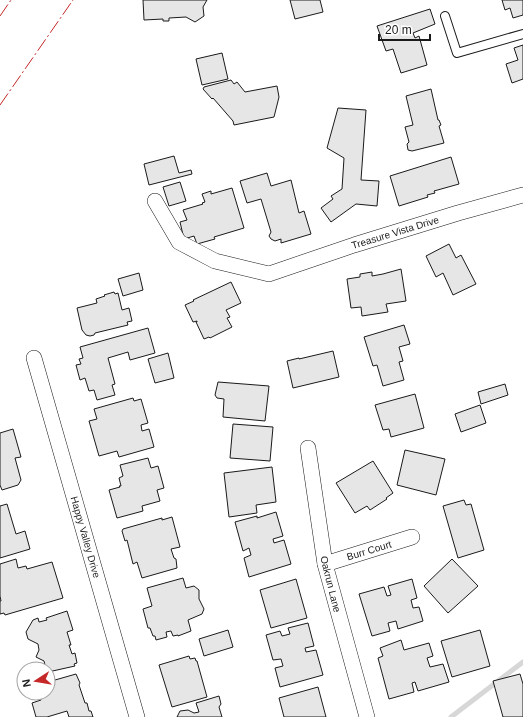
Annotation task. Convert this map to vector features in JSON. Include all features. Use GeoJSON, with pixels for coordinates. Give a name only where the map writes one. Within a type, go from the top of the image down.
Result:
{"type":"FeatureCollection","features":[{"type":"Feature","properties":{"kind":"street","name":"Treasure Vista Drive"},"geometry":{"type":"LineString","coordinates":[[155,201],[179,242],[215,261],[269,274],[354,244],[458,212],[523,195]]}},
{"type":"Feature","properties":{"kind":"street","name":"Happy Valley Drive"},"geometry":{"type":"LineString","coordinates":[[34,358],[137,717]]}},
{"type":"Feature","properties":{"kind":"street","name":"Oakrun Lane"},"geometry":{"type":"LineString","coordinates":[[308,448],[325,564],[367,717]]}},
{"type":"Feature","properties":{"kind":"street","name":"Burr Court"},"geometry":{"type":"LineString","coordinates":[[325,564],[412,537]]}},
{"type":"Feature","properties":{"kind":"lane"},"geometry":{"type":"LineString","coordinates":[[445,16],[457,53],[523,34]]}},
{"type":"Feature","properties":{"kind":"building"},"geometry":{"type":"Polygon","coordinates":[[[143,0],[207,0],[203,7],[204,16],[195,22],[186,17],[169,18],[169,21],[163,21],[163,19],[144,20],[143,0]]]}},
{"type":"Feature","properties":{"kind":"building"},"geometry":{"type":"Polygon","coordinates":[[[290,0],[320,0],[323,12],[295,19],[290,0]]]}},
{"type":"Feature","properties":{"kind":"building"},"geometry":{"type":"Polygon","coordinates":[[[502,0],[523,0],[523,15],[513,18],[510,8],[505,10],[502,0]]]}},
{"type":"Feature","properties":{"kind":"building"},"geometry":{"type":"Polygon","coordinates":[[[430,9],[435,24],[413,33],[415,38],[419,36],[427,65],[401,73],[393,49],[386,51],[377,26],[430,9]]]}},
{"type":"Feature","properties":{"kind":"building"},"geometry":{"type":"Polygon","coordinates":[[[523,45],[523,79],[512,83],[506,64],[518,60],[514,48],[523,45]]]}},
{"type":"Feature","properties":{"kind":"building"},"geometry":{"type":"Polygon","coordinates":[[[222,53],[228,79],[202,85],[196,59],[222,53]]]}},
{"type":"Feature","properties":{"kind":"building"},"geometry":{"type":"Polygon","coordinates":[[[231,80],[234,84],[237,82],[245,92],[277,86],[279,97],[274,117],[234,125],[233,121],[203,89],[204,87],[231,80]]]}},
{"type":"Feature","properties":{"kind":"building"},"geometry":{"type":"Polygon","coordinates":[[[431,89],[438,120],[441,125],[439,126],[444,143],[412,151],[408,150],[407,144],[409,142],[405,127],[413,125],[406,96],[431,89]]]}},
{"type":"Feature","properties":{"kind":"building"},"geometry":{"type":"Polygon","coordinates":[[[338,108],[366,110],[361,180],[379,181],[377,206],[356,204],[331,222],[321,208],[333,199],[331,196],[342,189],[344,158],[327,148],[338,108]]]}},
{"type":"Feature","properties":{"kind":"building"},"geometry":{"type":"Polygon","coordinates":[[[174,156],[179,173],[191,170],[192,174],[149,185],[144,164],[174,156]]]}},
{"type":"Feature","properties":{"kind":"building"},"geometry":{"type":"Polygon","coordinates":[[[451,157],[459,184],[434,191],[435,193],[427,195],[428,197],[399,206],[390,176],[451,157]]]}},
{"type":"Feature","properties":{"kind":"building"},"geometry":{"type":"Polygon","coordinates":[[[267,173],[271,186],[291,180],[299,213],[304,211],[311,234],[281,243],[281,239],[275,241],[271,239],[269,236],[271,232],[261,199],[247,203],[240,181],[267,173]]]}},
{"type":"Feature","properties":{"kind":"building"},"geometry":{"type":"Polygon","coordinates":[[[180,182],[186,201],[169,206],[163,187],[180,182]]]}},
{"type":"Feature","properties":{"kind":"building"},"geometry":{"type":"Polygon","coordinates":[[[232,188],[244,228],[197,244],[194,236],[184,239],[180,222],[187,220],[183,210],[203,204],[202,203],[205,202],[202,194],[211,191],[211,194],[232,188]]]}},
{"type":"Feature","properties":{"kind":"building"},"geometry":{"type":"Polygon","coordinates":[[[449,244],[456,258],[461,255],[476,284],[453,295],[443,273],[436,277],[426,256],[449,244]]]}},
{"type":"Feature","properties":{"kind":"building"},"geometry":{"type":"Polygon","coordinates":[[[401,269],[406,301],[386,304],[388,312],[362,316],[361,307],[351,308],[347,279],[360,277],[360,274],[372,272],[372,276],[401,269]]]}},
{"type":"Feature","properties":{"kind":"building"},"geometry":{"type":"Polygon","coordinates":[[[139,273],[143,290],[123,296],[118,279],[139,273]]]}},
{"type":"Feature","properties":{"kind":"building"},"geometry":{"type":"Polygon","coordinates":[[[231,282],[241,303],[226,310],[230,317],[227,318],[232,327],[210,338],[204,339],[196,322],[197,321],[193,322],[185,305],[231,282]]]}},
{"type":"Feature","properties":{"kind":"building"},"geometry":{"type":"Polygon","coordinates":[[[114,292],[115,294],[118,293],[122,310],[129,308],[132,321],[127,322],[128,325],[95,333],[94,335],[90,336],[86,335],[82,330],[77,308],[97,303],[96,299],[114,292]]]}},
{"type":"Feature","properties":{"kind":"building"},"geometry":{"type":"Polygon","coordinates":[[[404,325],[410,344],[399,347],[403,361],[399,362],[404,380],[383,386],[377,365],[373,366],[364,337],[404,325]]]}},
{"type":"Feature","properties":{"kind":"building"},"geometry":{"type":"Polygon","coordinates":[[[148,328],[155,353],[130,360],[128,352],[108,358],[115,384],[112,385],[115,395],[97,400],[94,390],[89,391],[85,378],[80,380],[76,365],[81,364],[79,359],[83,358],[80,347],[148,328]]]}},
{"type":"Feature","properties":{"kind":"building"},"geometry":{"type":"Polygon","coordinates":[[[333,351],[339,377],[293,388],[287,361],[333,351]]]}},
{"type":"Feature","properties":{"kind":"building"},"geometry":{"type":"Polygon","coordinates":[[[168,353],[174,378],[155,383],[148,359],[168,353]]]}},
{"type":"Feature","properties":{"kind":"building"},"geometry":{"type":"Polygon","coordinates":[[[218,382],[269,386],[265,421],[223,417],[224,399],[217,398],[215,395],[218,382]]]}},
{"type":"Feature","properties":{"kind":"building"},"geometry":{"type":"Polygon","coordinates":[[[505,384],[508,395],[481,404],[478,392],[505,384]]]}},
{"type":"Feature","properties":{"kind":"building"},"geometry":{"type":"Polygon","coordinates":[[[415,394],[424,428],[391,437],[389,429],[383,430],[375,405],[415,394]]]}},
{"type":"Feature","properties":{"kind":"building"},"geometry":{"type":"Polygon","coordinates":[[[133,398],[134,401],[141,399],[148,423],[141,425],[142,431],[149,429],[154,447],[119,457],[117,451],[99,456],[89,421],[97,419],[94,409],[133,398]]]}},
{"type":"Feature","properties":{"kind":"building"},"geometry":{"type":"Polygon","coordinates":[[[480,405],[486,423],[461,432],[455,414],[480,405]]]}},
{"type":"Feature","properties":{"kind":"building"},"geometry":{"type":"Polygon","coordinates":[[[233,424],[273,427],[270,461],[230,458],[233,424]]]}},
{"type":"Feature","properties":{"kind":"building"},"geometry":{"type":"Polygon","coordinates":[[[13,429],[21,457],[15,458],[21,480],[18,485],[2,490],[0,485],[0,433],[13,429]]]}},
{"type":"Feature","properties":{"kind":"building"},"geometry":{"type":"Polygon","coordinates":[[[405,450],[445,459],[436,495],[397,485],[405,450]]]}},
{"type":"Feature","properties":{"kind":"building"},"geometry":{"type":"Polygon","coordinates":[[[148,458],[151,468],[158,466],[164,488],[157,490],[160,501],[142,506],[143,511],[117,518],[109,490],[121,486],[119,478],[123,476],[120,465],[148,458]]]}},
{"type":"Feature","properties":{"kind":"building"},"geometry":{"type":"Polygon","coordinates":[[[373,461],[393,493],[386,498],[387,499],[370,510],[367,506],[355,513],[336,483],[373,461]]]}},
{"type":"Feature","properties":{"kind":"building"},"geometry":{"type":"Polygon","coordinates":[[[272,467],[276,502],[256,505],[257,513],[229,517],[224,473],[272,467]]]}},
{"type":"Feature","properties":{"kind":"building"},"geometry":{"type":"Polygon","coordinates":[[[464,500],[466,505],[471,504],[484,550],[458,558],[443,506],[464,500]]]}},
{"type":"Feature","properties":{"kind":"building"},"geometry":{"type":"Polygon","coordinates":[[[7,504],[16,534],[25,531],[30,549],[0,558],[0,506],[7,504]]]}},
{"type":"Feature","properties":{"kind":"building"},"geometry":{"type":"Polygon","coordinates":[[[276,512],[283,536],[273,539],[274,543],[284,540],[291,564],[249,577],[244,558],[251,555],[249,548],[243,551],[235,522],[257,516],[257,518],[276,512]]]}},
{"type":"Feature","properties":{"kind":"building"},"geometry":{"type":"Polygon","coordinates":[[[172,517],[180,547],[171,549],[174,558],[176,559],[177,568],[142,578],[137,562],[133,564],[127,540],[125,541],[122,531],[123,529],[162,518],[162,520],[172,517]]]}},
{"type":"Feature","properties":{"kind":"building"},"geometry":{"type":"Polygon","coordinates":[[[16,559],[18,568],[26,566],[27,569],[52,562],[63,598],[5,615],[4,613],[0,614],[0,564],[16,559]]]}},
{"type":"Feature","properties":{"kind":"building"},"geometry":{"type":"Polygon","coordinates":[[[452,559],[478,586],[448,613],[424,586],[452,559]]]}},
{"type":"Feature","properties":{"kind":"building"},"geometry":{"type":"Polygon","coordinates":[[[183,578],[186,588],[194,586],[199,590],[199,599],[204,609],[202,614],[188,620],[191,631],[178,636],[173,636],[171,631],[166,632],[167,637],[156,640],[150,628],[148,628],[143,609],[152,606],[147,588],[183,578]]]}},
{"type":"Feature","properties":{"kind":"building"},"geometry":{"type":"Polygon","coordinates":[[[296,579],[307,618],[271,628],[260,590],[296,579]]]}},
{"type":"Feature","properties":{"kind":"building"},"geometry":{"type":"Polygon","coordinates":[[[412,579],[417,598],[411,600],[413,608],[419,607],[423,621],[398,629],[396,621],[388,623],[390,631],[372,636],[359,594],[384,587],[387,596],[391,595],[388,586],[412,579]]]}},
{"type":"Feature","properties":{"kind":"building"},"geometry":{"type":"Polygon","coordinates":[[[67,611],[73,630],[67,632],[72,654],[75,653],[77,663],[74,664],[75,666],[56,670],[56,661],[44,661],[36,657],[39,650],[38,644],[28,639],[26,632],[33,620],[38,618],[39,622],[47,620],[46,618],[67,611]]]}},
{"type":"Feature","properties":{"kind":"building"},"geometry":{"type":"Polygon","coordinates":[[[308,623],[314,646],[305,648],[306,652],[316,650],[323,675],[280,687],[275,668],[283,666],[281,659],[273,660],[266,635],[280,631],[282,636],[290,634],[288,628],[308,623]]]}},
{"type":"Feature","properties":{"kind":"building"},"geometry":{"type":"Polygon","coordinates":[[[228,630],[233,647],[204,656],[199,639],[228,630]]]}},
{"type":"Feature","properties":{"kind":"building"},"geometry":{"type":"Polygon","coordinates":[[[480,630],[490,666],[452,677],[441,641],[480,630]]]}},
{"type":"Feature","properties":{"kind":"building"},"geometry":{"type":"Polygon","coordinates":[[[401,640],[404,650],[429,643],[433,656],[427,658],[430,667],[443,664],[449,682],[418,691],[415,682],[412,683],[414,692],[389,699],[378,658],[383,656],[380,648],[401,640]]]}},
{"type":"Feature","properties":{"kind":"building"},"geometry":{"type":"Polygon","coordinates":[[[189,656],[190,659],[195,658],[197,661],[207,697],[172,707],[159,665],[189,656]]]}},
{"type":"Feature","properties":{"kind":"building"},"geometry":{"type":"Polygon","coordinates":[[[76,674],[85,703],[87,703],[89,711],[91,711],[93,717],[69,717],[67,711],[47,717],[36,717],[32,703],[38,701],[56,701],[56,680],[76,674]]]}},
{"type":"Feature","properties":{"kind":"building"},"geometry":{"type":"Polygon","coordinates":[[[520,674],[523,684],[523,717],[503,717],[493,681],[520,674]]]}},
{"type":"Feature","properties":{"kind":"building"},"geometry":{"type":"Polygon","coordinates":[[[318,687],[326,717],[284,717],[279,698],[318,687]]]}},
{"type":"Feature","properties":{"kind":"building"},"geometry":{"type":"Polygon","coordinates":[[[219,696],[221,704],[219,707],[222,717],[177,717],[180,711],[188,710],[194,713],[199,712],[196,703],[219,696]]]}},
{"type":"Feature","properties":{"kind":"waterway"},"geometry":{"type":"LineString","coordinates":[[451,717],[523,662]]}},
{"type":"Feature","properties":{"kind":"power"},"geometry":{"type":"LineString","coordinates":[[0,16],[11,0]]}},
{"type":"Feature","properties":{"kind":"power"},"geometry":{"type":"LineString","coordinates":[[0,105],[73,0]]}}]}
